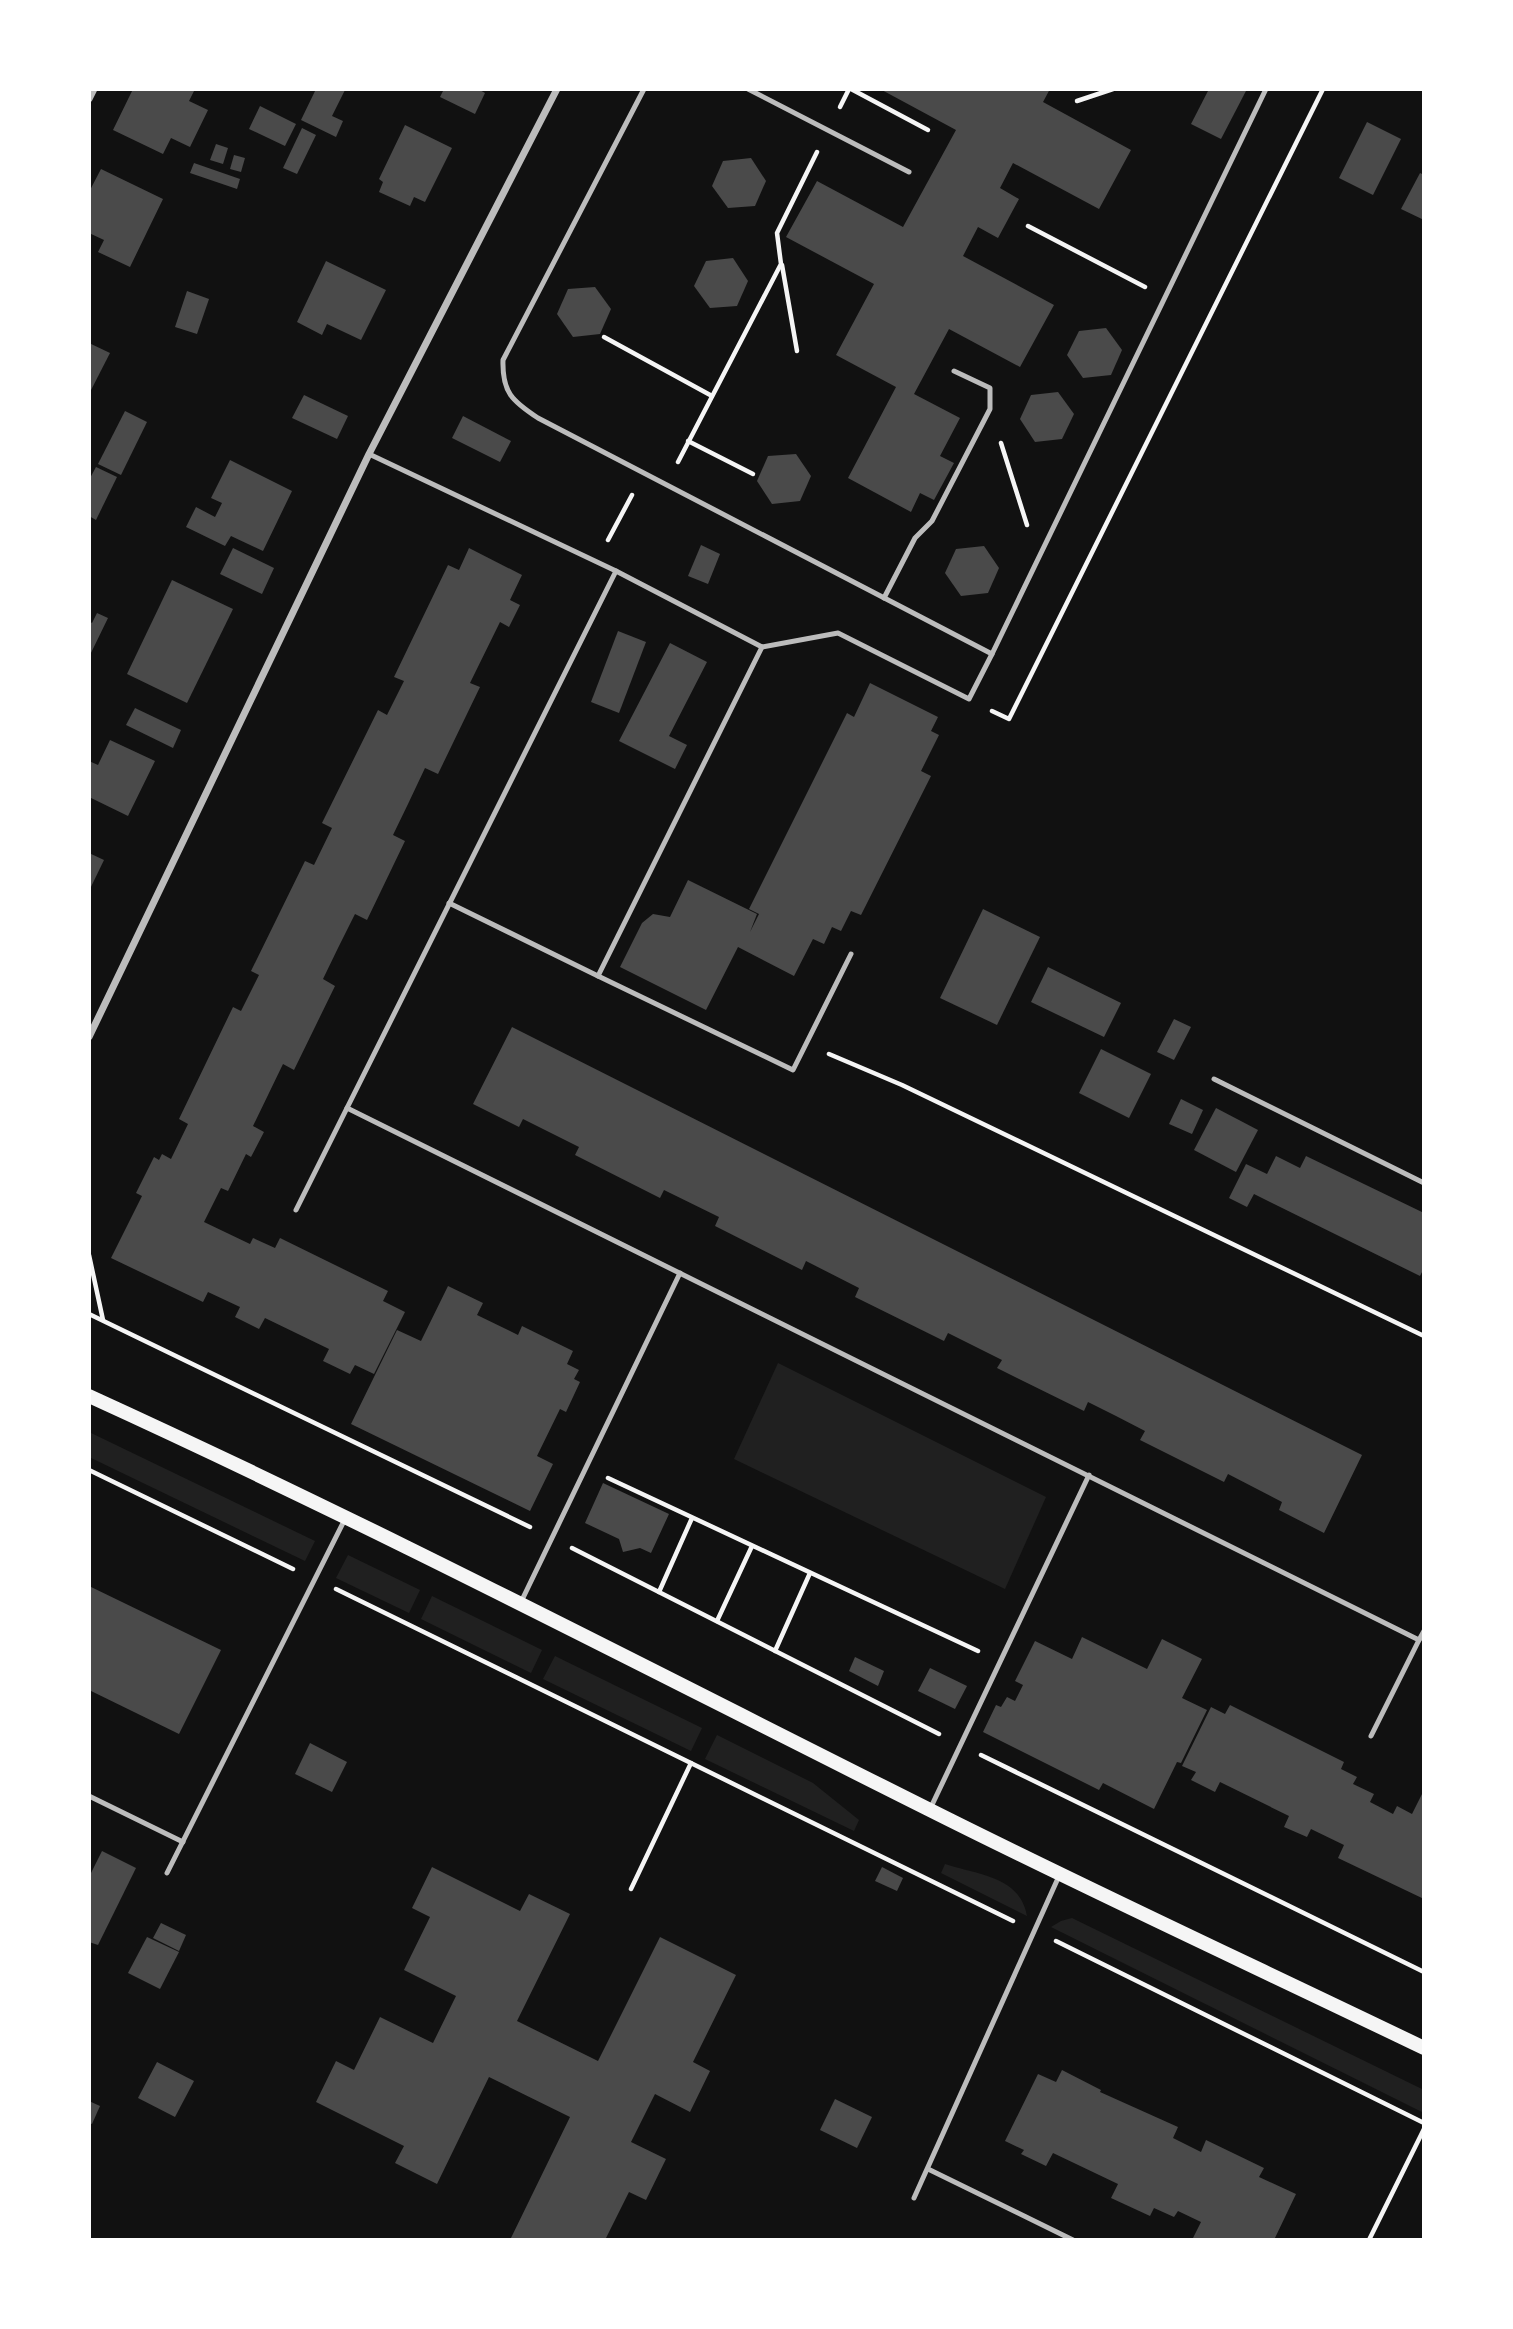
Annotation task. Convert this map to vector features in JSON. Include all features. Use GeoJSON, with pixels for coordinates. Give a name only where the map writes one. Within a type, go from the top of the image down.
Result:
{"type":"FeatureCollection","features":[{"type":"Feature","properties":{"kind":"main road"},"geometry":{"type":"LineString","coordinates":[[89,1396],[236,1463],[521,1602],[930,1810],[1424,2048]]}},
{"type":"Feature","properties":{"kind":"street"},"geometry":{"type":"LineString","coordinates":[[89,99],[94,89]]}},
{"type":"Feature","properties":{"kind":"street"},"geometry":{"type":"LineString","coordinates":[[89,1037],[369,454],[557,89]]}},
{"type":"Feature","properties":{"kind":"lane"},"geometry":{"type":"LineString","coordinates":[[644,89],[503,360],[502,375],[508,393],[521,407],[643,473],[992,654]]}},
{"type":"Feature","properties":{"kind":"lane"},"geometry":{"type":"LineString","coordinates":[[748,89],[909,172]]}},
{"type":"Feature","properties":{"kind":"lane"},"geometry":{"type":"LineString","coordinates":[[369,454],[597,561],[762,647],[838,633],[969,699],[1266,89]]}},
{"type":"Feature","properties":{"kind":"lane"},"geometry":{"type":"LineString","coordinates":[[884,598],[915,538],[932,521],[990,409],[990,388],[954,371]]}},
{"type":"Feature","properties":{"kind":"lane"},"geometry":{"type":"LineString","coordinates":[[296,1210],[616,571]]}},
{"type":"Feature","properties":{"kind":"lane"},"geometry":{"type":"LineString","coordinates":[[598,976],[762,647]]}},
{"type":"Feature","properties":{"kind":"lane"},"geometry":{"type":"LineString","coordinates":[[449,903],[793,1070],[851,954]]}},
{"type":"Feature","properties":{"kind":"lane"},"geometry":{"type":"LineString","coordinates":[[1214,1079],[1424,1183]]}},
{"type":"Feature","properties":{"kind":"lane"},"geometry":{"type":"LineString","coordinates":[[346,1108],[1419,1640]]}},
{"type":"Feature","properties":{"kind":"lane"},"geometry":{"type":"LineString","coordinates":[[521,1602],[680,1273]]}},
{"type":"Feature","properties":{"kind":"lane"},"geometry":{"type":"LineString","coordinates":[[930,1810],[1089,1475]]}},
{"type":"Feature","properties":{"kind":"lane"},"geometry":{"type":"LineString","coordinates":[[167,1873],[346,1518]]}},
{"type":"Feature","properties":{"kind":"lane"},"geometry":{"type":"LineString","coordinates":[[1371,1735],[1424,1631]]}},
{"type":"Feature","properties":{"kind":"lane"},"geometry":{"type":"LineString","coordinates":[[89,1796],[183,1842]]}},
{"type":"Feature","properties":{"kind":"lane"},"geometry":{"type":"LineString","coordinates":[[915,2198],[1060,1873]]}},
{"type":"Feature","properties":{"kind":"lane"},"geometry":{"type":"LineString","coordinates":[[928,2169],[1073,2240]]}},
{"type":"Feature","properties":{"kind":"path"},"geometry":{"type":"LineString","coordinates":[[797,351],[777,233],[850,89],[928,130]]}},
{"type":"Feature","properties":{"kind":"path"},"geometry":{"type":"LineString","coordinates":[[1077,101],[1113,89]]}},
{"type":"Feature","properties":{"kind":"path"},"geometry":{"type":"LineString","coordinates":[[969,699],[1009,719],[1323,89]]}},
{"type":"Feature","properties":{"kind":"path"},"geometry":{"type":"LineString","coordinates":[[1028,226],[1165,298]]}},
{"type":"Feature","properties":{"kind":"path"},"geometry":{"type":"LineString","coordinates":[[666,484],[782,264]]}},
{"type":"Feature","properties":{"kind":"path"},"geometry":{"type":"LineString","coordinates":[[604,337],[712,396]]}},
{"type":"Feature","properties":{"kind":"path"},"geometry":{"type":"LineString","coordinates":[[990,409],[1038,559]]}},
{"type":"Feature","properties":{"kind":"path"},"geometry":{"type":"LineString","coordinates":[[688,442],[754,474]]}},
{"type":"Feature","properties":{"kind":"path"},"geometry":{"type":"LineString","coordinates":[[597,561],[643,473]]}},
{"type":"Feature","properties":{"kind":"path"},"geometry":{"type":"LineString","coordinates":[[806,1044],[902,1085],[1424,1336]]}},
{"type":"Feature","properties":{"kind":"path"},"geometry":{"type":"LineString","coordinates":[[89,1255],[104,1321]]}},
{"type":"Feature","properties":{"kind":"path"},"geometry":{"type":"LineString","coordinates":[[89,1314],[551,1537],[961,1745],[1424,1972]]}},
{"type":"Feature","properties":{"kind":"path"},"geometry":{"type":"LineString","coordinates":[[585,1468],[1000,1661]]}},
{"type":"Feature","properties":{"kind":"path"},"geometry":{"type":"LineString","coordinates":[[89,1469],[1424,2123]]}},
{"type":"Feature","properties":{"kind":"path"},"geometry":{"type":"LineString","coordinates":[[659,1591],[692,1518]]}},
{"type":"Feature","properties":{"kind":"path"},"geometry":{"type":"LineString","coordinates":[[717,1621],[752,1546]]}},
{"type":"Feature","properties":{"kind":"path"},"geometry":{"type":"LineString","coordinates":[[775,1651],[810,1573]]}},
{"type":"Feature","properties":{"kind":"path"},"geometry":{"type":"LineString","coordinates":[[631,1889],[691,1763]]}},
{"type":"Feature","properties":{"kind":"path"},"geometry":{"type":"LineString","coordinates":[[1369,2240],[1424,2129]]}},
{"type":"Feature","properties":{"kind":"shaded area"},"geometry":{"type":"Polygon","coordinates":[[[778,1363],[1046,1497],[1005,1589],[734,1459],[778,1363]]]}},
{"type":"Feature","properties":{"kind":"shaded area"},"geometry":{"type":"Polygon","coordinates":[[[89,1432],[315,1541],[305,1561],[89,1457],[89,1432]]]}},
{"type":"Feature","properties":{"kind":"shaded area"},"geometry":{"type":"Polygon","coordinates":[[[348,1555],[420,1590],[409,1613],[336,1578],[348,1555]]]}},
{"type":"Feature","properties":{"kind":"shaded area"},"geometry":{"type":"Polygon","coordinates":[[[432,1596],[542,1650],[531,1673],[421,1619],[432,1596]]]}},
{"type":"Feature","properties":{"kind":"shaded area"},"geometry":{"type":"Polygon","coordinates":[[[555,1656],[702,1728],[691,1751],[543,1679],[555,1656]]]}},
{"type":"Feature","properties":{"kind":"shaded area"},"geometry":{"type":"Polygon","coordinates":[[[717,1735],[813,1783],[859,1820],[854,1831],[705,1759],[717,1735]]]}},
{"type":"Feature","properties":{"kind":"shaded area"},"geometry":{"type":"Polygon","coordinates":[[[945,1864],[996,1879],[1007,1885],[1023,1903],[1027,1916],[941,1873],[945,1864]]]}},
{"type":"Feature","properties":{"kind":"shaded area"},"geometry":{"type":"Polygon","coordinates":[[[1072,1918],[1424,2090],[1424,2113],[1051,1927],[1072,1918]]]}},
{"type":"Feature","properties":{"kind":"building"},"geometry":{"type":"Polygon","coordinates":[[[133,89],[195,89],[189,101],[208,110],[190,147],[171,138],[163,154],[113,130],[133,89]]]}},
{"type":"Feature","properties":{"kind":"building"},"geometry":{"type":"Polygon","coordinates":[[[316,89],[345,90],[332,116],[343,121],[336,137],[301,120],[316,89]]]}},
{"type":"Feature","properties":{"kind":"building"},"geometry":{"type":"Polygon","coordinates":[[[444,89],[478,89],[485,93],[475,114],[440,97],[444,89]]]}},
{"type":"Feature","properties":{"kind":"building"},"geometry":{"type":"Polygon","coordinates":[[[880,89],[1050,89],[1043,102],[1131,150],[1099,209],[1013,163],[1000,188],[1019,199],[998,238],[978,227],[963,256],[1054,305],[1020,367],[949,329],[914,394],[960,418],[940,456],[954,463],[934,500],[920,493],[911,512],[848,478],[896,387],[836,355],[874,284],[786,237],[817,181],[903,227],[956,130],[880,89]]]}},
{"type":"Feature","properties":{"kind":"building"},"geometry":{"type":"Polygon","coordinates":[[[1209,89],[1247,89],[1221,139],[1191,124],[1209,89]]]}},
{"type":"Feature","properties":{"kind":"building"},"geometry":{"type":"Polygon","coordinates":[[[260,106],[296,124],[285,146],[249,129],[260,106]]]}},
{"type":"Feature","properties":{"kind":"building"},"geometry":{"type":"Polygon","coordinates":[[[1367,122],[1401,139],[1373,195],[1339,178],[1367,122]]]}},
{"type":"Feature","properties":{"kind":"building"},"geometry":{"type":"Polygon","coordinates":[[[405,125],[452,148],[425,202],[414,197],[410,206],[379,192],[383,182],[379,179],[405,125]]]}},
{"type":"Feature","properties":{"kind":"building"},"geometry":{"type":"Polygon","coordinates":[[[302,128],[316,135],[297,174],[283,168],[302,128]]]}},
{"type":"Feature","properties":{"kind":"building"},"geometry":{"type":"Polygon","coordinates":[[[216,144],[228,148],[223,164],[210,160],[216,144]]]}},
{"type":"Feature","properties":{"kind":"building"},"geometry":{"type":"Polygon","coordinates":[[[234,155],[245,158],[241,172],[230,169],[234,155]]]}},
{"type":"Feature","properties":{"kind":"building"},"geometry":{"type":"Polygon","coordinates":[[[751,158],[766,181],[755,206],[728,208],[712,186],[723,161],[751,158]]]}},
{"type":"Feature","properties":{"kind":"building"},"geometry":{"type":"Polygon","coordinates":[[[194,163],[240,179],[237,189],[190,173],[194,163]]]}},
{"type":"Feature","properties":{"kind":"building"},"geometry":{"type":"Polygon","coordinates":[[[101,169],[163,199],[130,267],[98,252],[104,240],[89,233],[89,192],[101,169]]]}},
{"type":"Feature","properties":{"kind":"building"},"geometry":{"type":"Polygon","coordinates":[[[1420,173],[1424,175],[1424,220],[1401,209],[1420,173]]]}},
{"type":"Feature","properties":{"kind":"building"},"geometry":{"type":"Polygon","coordinates":[[[733,258],[748,281],[737,306],[710,308],[694,286],[706,261],[733,258]]]}},
{"type":"Feature","properties":{"kind":"building"},"geometry":{"type":"Polygon","coordinates":[[[326,261],[386,290],[361,340],[327,324],[322,335],[297,322],[326,261]]]}},
{"type":"Feature","properties":{"kind":"building"},"geometry":{"type":"Polygon","coordinates":[[[595,287],[611,309],[600,334],[573,337],[557,314],[568,289],[595,287]]]}},
{"type":"Feature","properties":{"kind":"building"},"geometry":{"type":"Polygon","coordinates":[[[187,291],[209,299],[197,334],[175,327],[187,291]]]}},
{"type":"Feature","properties":{"kind":"building"},"geometry":{"type":"Polygon","coordinates":[[[1106,328],[1122,350],[1111,375],[1083,378],[1067,355],[1079,331],[1106,328]]]}},
{"type":"Feature","properties":{"kind":"building"},"geometry":{"type":"Polygon","coordinates":[[[89,343],[110,353],[89,394],[89,343]]]}},
{"type":"Feature","properties":{"kind":"building"},"geometry":{"type":"Polygon","coordinates":[[[1058,392],[1074,414],[1062,439],[1035,442],[1020,419],[1031,395],[1058,392]]]}},
{"type":"Feature","properties":{"kind":"building"},"geometry":{"type":"Polygon","coordinates":[[[304,395],[348,416],[337,439],[292,418],[304,395]]]}},
{"type":"Feature","properties":{"kind":"building"},"geometry":{"type":"Polygon","coordinates":[[[125,411],[147,422],[121,475],[98,464],[125,411]]]}},
{"type":"Feature","properties":{"kind":"building"},"geometry":{"type":"Polygon","coordinates":[[[463,416],[511,441],[500,462],[452,438],[463,416]]]}},
{"type":"Feature","properties":{"kind":"building"},"geometry":{"type":"Polygon","coordinates":[[[796,454],[811,476],[800,501],[772,504],[757,481],[768,456],[796,454]]]}},
{"type":"Feature","properties":{"kind":"building"},"geometry":{"type":"Polygon","coordinates":[[[230,460],[292,491],[263,551],[231,536],[225,546],[186,527],[196,507],[215,517],[222,503],[211,498],[230,460]]]}},
{"type":"Feature","properties":{"kind":"building"},"geometry":{"type":"Polygon","coordinates":[[[96,467],[117,477],[96,520],[89,516],[89,480],[96,467]]]}},
{"type":"Feature","properties":{"kind":"building"},"geometry":{"type":"Polygon","coordinates":[[[701,545],[720,554],[708,584],[688,576],[701,545]]]}},
{"type":"Feature","properties":{"kind":"building"},"geometry":{"type":"Polygon","coordinates":[[[984,546],[999,568],[988,593],[961,596],[945,573],[956,549],[984,546]]]}},
{"type":"Feature","properties":{"kind":"building"},"geometry":{"type":"Polygon","coordinates":[[[233,548],[274,568],[262,594],[220,574],[233,548]]]}},
{"type":"Feature","properties":{"kind":"building"},"geometry":{"type":"Polygon","coordinates":[[[469,548],[522,575],[510,600],[520,605],[509,627],[500,622],[470,683],[480,687],[438,774],[425,768],[393,835],[405,841],[367,920],[355,914],[338,948],[323,979],[335,986],[294,1070],[283,1064],[253,1126],[264,1132],[251,1157],[246,1154],[228,1191],[221,1188],[204,1222],[250,1244],[253,1238],[275,1248],[280,1238],[388,1291],[383,1301],[405,1312],[374,1374],[355,1365],[350,1374],[323,1361],[329,1349],[265,1318],[259,1329],[235,1317],[240,1307],[208,1292],[203,1302],[111,1258],[142,1196],[136,1193],[154,1157],[159,1160],[162,1154],[171,1159],[188,1124],[179,1119],[233,1007],[241,1011],[259,975],[251,971],[305,861],[314,865],[332,828],[322,823],[378,710],[387,715],[404,681],[394,677],[448,565],[459,570],[469,548]]]}},
{"type":"Feature","properties":{"kind":"building"},"geometry":{"type":"Polygon","coordinates":[[[172,580],[233,609],[187,703],[127,674],[172,580]]]}},
{"type":"Feature","properties":{"kind":"building"},"geometry":{"type":"Polygon","coordinates":[[[97,613],[108,618],[89,657],[89,621],[92,623],[97,613]]]}},
{"type":"Feature","properties":{"kind":"building"},"geometry":{"type":"Polygon","coordinates":[[[618,631],[646,642],[619,713],[591,702],[618,631]]]}},
{"type":"Feature","properties":{"kind":"building"},"geometry":{"type":"Polygon","coordinates":[[[670,643],[707,662],[669,736],[687,745],[675,769],[619,741],[670,643]]]}},
{"type":"Feature","properties":{"kind":"building"},"geometry":{"type":"Polygon","coordinates":[[[870,683],[938,717],[931,731],[939,735],[921,771],[931,776],[861,915],[851,911],[841,931],[832,927],[824,944],[813,939],[794,976],[738,947],[706,1010],[620,967],[642,923],[653,914],[670,917],[688,880],[757,914],[750,932],[759,914],[749,909],[847,713],[854,717],[870,683]]]}},
{"type":"Feature","properties":{"kind":"building"},"geometry":{"type":"Polygon","coordinates":[[[135,708],[181,730],[173,748],[126,725],[135,708]]]}},
{"type":"Feature","properties":{"kind":"building"},"geometry":{"type":"Polygon","coordinates":[[[110,740],[155,761],[128,816],[89,797],[89,761],[98,765],[110,740]]]}},
{"type":"Feature","properties":{"kind":"building"},"geometry":{"type":"Polygon","coordinates":[[[89,853],[104,860],[89,891],[89,853]]]}},
{"type":"Feature","properties":{"kind":"building"},"geometry":{"type":"Polygon","coordinates":[[[983,909],[1040,937],[997,1025],[940,998],[983,909]]]}},
{"type":"Feature","properties":{"kind":"building"},"geometry":{"type":"Polygon","coordinates":[[[1048,967],[1121,1003],[1104,1037],[1031,1002],[1048,967]]]}},
{"type":"Feature","properties":{"kind":"building"},"geometry":{"type":"Polygon","coordinates":[[[1174,1019],[1191,1027],[1174,1060],[1157,1052],[1174,1019]]]}},
{"type":"Feature","properties":{"kind":"building"},"geometry":{"type":"Polygon","coordinates":[[[512,1027],[1362,1455],[1324,1533],[1279,1510],[1282,1502],[1228,1474],[1224,1482],[1140,1440],[1145,1431],[1116,1416],[1088,1402],[1084,1411],[997,1368],[1002,1360],[948,1333],[944,1341],[855,1297],[859,1288],[806,1261],[802,1270],[715,1226],[719,1217],[664,1190],[660,1198],[575,1155],[579,1147],[523,1119],[519,1127],[473,1104],[512,1027]]]}},
{"type":"Feature","properties":{"kind":"building"},"geometry":{"type":"Polygon","coordinates":[[[1101,1049],[1151,1074],[1129,1118],[1079,1093],[1101,1049]]]}},
{"type":"Feature","properties":{"kind":"building"},"geometry":{"type":"Polygon","coordinates":[[[1181,1099],[1203,1110],[1192,1134],[1169,1124],[1181,1099]]]}},
{"type":"Feature","properties":{"kind":"building"},"geometry":{"type":"Polygon","coordinates":[[[1216,1108],[1258,1130],[1236,1172],[1194,1150],[1216,1108]]]}},
{"type":"Feature","properties":{"kind":"building"},"geometry":{"type":"Polygon","coordinates":[[[1276,1156],[1300,1168],[1306,1156],[1424,1213],[1424,1268],[1420,1276],[1254,1194],[1247,1207],[1229,1198],[1246,1164],[1267,1174],[1276,1156]]]}},
{"type":"Feature","properties":{"kind":"building"},"geometry":{"type":"Polygon","coordinates":[[[448,1286],[483,1303],[477,1315],[518,1335],[522,1326],[573,1351],[567,1364],[579,1370],[574,1379],[580,1382],[566,1412],[560,1409],[537,1456],[553,1464],[530,1511],[351,1424],[397,1330],[421,1341],[448,1286]]]}},
{"type":"Feature","properties":{"kind":"building"},"geometry":{"type":"Polygon","coordinates":[[[603,1483],[669,1514],[651,1553],[640,1548],[623,1552],[619,1539],[585,1523],[603,1483]]]}},
{"type":"Feature","properties":{"kind":"building"},"geometry":{"type":"Polygon","coordinates":[[[89,1586],[221,1650],[179,1734],[89,1690],[89,1586]]]}},
{"type":"Feature","properties":{"kind":"building"},"geometry":{"type":"Polygon","coordinates":[[[1082,1637],[1147,1669],[1162,1639],[1202,1659],[1182,1698],[1207,1710],[1154,1809],[1103,1783],[1099,1790],[983,1732],[996,1705],[1001,1707],[1007,1697],[1015,1701],[1023,1685],[1015,1681],[1035,1641],[1072,1659],[1082,1637]]]}},
{"type":"Feature","properties":{"kind":"building"},"geometry":{"type":"Polygon","coordinates":[[[855,1657],[884,1671],[878,1686],[849,1671],[855,1657]]]}},
{"type":"Feature","properties":{"kind":"building"},"geometry":{"type":"Polygon","coordinates":[[[930,1668],[967,1686],[955,1709],[918,1691],[930,1668]]]}},
{"type":"Feature","properties":{"kind":"building"},"geometry":{"type":"Polygon","coordinates":[[[1230,1705],[1344,1762],[1341,1769],[1357,1777],[1353,1784],[1374,1794],[1370,1802],[1393,1814],[1397,1806],[1412,1814],[1424,1790],[1424,1899],[1338,1858],[1344,1845],[1311,1829],[1307,1837],[1284,1827],[1289,1816],[1220,1782],[1215,1792],[1191,1780],[1196,1772],[1182,1766],[1211,1707],[1225,1714],[1230,1705]]]}},
{"type":"Feature","properties":{"kind":"building"},"geometry":{"type":"Polygon","coordinates":[[[310,1743],[347,1762],[332,1792],[295,1774],[310,1743]]]}},
{"type":"Feature","properties":{"kind":"building"},"geometry":{"type":"Polygon","coordinates":[[[102,1851],[136,1868],[98,1945],[89,1942],[89,1877],[102,1851]]]}},
{"type":"Feature","properties":{"kind":"building"},"geometry":{"type":"Polygon","coordinates":[[[432,1867],[520,1911],[529,1894],[570,1914],[517,2021],[598,2061],[660,1937],[736,1975],[693,2062],[710,2071],[690,2112],[655,2094],[631,2142],[666,2159],[646,2200],[629,2192],[605,2240],[510,2240],[570,2117],[489,2077],[437,2184],[395,2163],[404,2146],[316,2102],[336,2061],[354,2070],[380,2017],[433,2043],[456,1996],[404,1970],[430,1917],[412,1908],[432,1867]]]}},
{"type":"Feature","properties":{"kind":"building"},"geometry":{"type":"Polygon","coordinates":[[[882,1867],[903,1878],[897,1891],[875,1881],[882,1867]]]}},
{"type":"Feature","properties":{"kind":"building"},"geometry":{"type":"Polygon","coordinates":[[[161,1923],[186,1935],[179,1951],[153,1938],[161,1923]]]}},
{"type":"Feature","properties":{"kind":"building"},"geometry":{"type":"Polygon","coordinates":[[[147,1937],[179,1952],[160,1989],[128,1973],[147,1937]]]}},
{"type":"Feature","properties":{"kind":"building"},"geometry":{"type":"Polygon","coordinates":[[[157,2062],[194,2081],[175,2117],[138,2098],[157,2062]]]}},
{"type":"Feature","properties":{"kind":"building"},"geometry":{"type":"Polygon","coordinates":[[[1062,2070],[1101,2090],[1100,2092],[1178,2127],[1173,2138],[1201,2152],[1206,2140],[1264,2168],[1259,2177],[1296,2194],[1274,2240],[1192,2240],[1201,2222],[1178,2211],[1174,2217],[1154,2208],[1150,2216],[1111,2198],[1118,2184],[1053,2153],[1046,2166],[1021,2154],[1024,2150],[1005,2141],[1038,2074],[1056,2082],[1062,2070]]]}},
{"type":"Feature","properties":{"kind":"building"},"geometry":{"type":"Polygon","coordinates":[[[835,2099],[872,2117],[857,2148],[820,2130],[835,2099]]]}},
{"type":"Feature","properties":{"kind":"building"},"geometry":{"type":"Polygon","coordinates":[[[89,2101],[100,2106],[92,2124],[89,2123],[89,2101]]]}}]}
